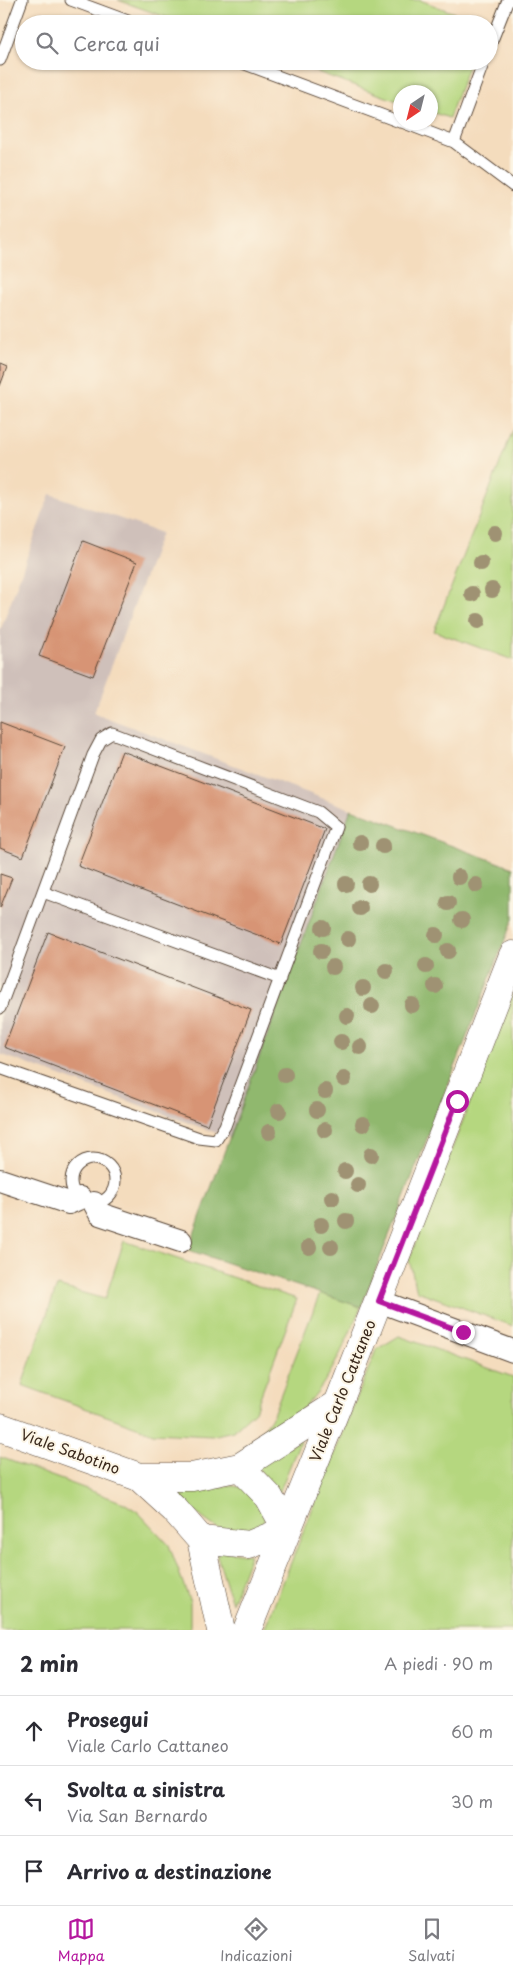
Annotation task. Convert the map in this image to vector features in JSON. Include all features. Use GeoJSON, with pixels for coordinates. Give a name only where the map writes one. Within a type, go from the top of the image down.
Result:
{"type":"FeatureCollection","features":[{"type":"Feature","properties":{"kind":"street","name":"Viale Carlo Cattaneo"},"geometry":{"type":"LineString","coordinates":[[247,1630],[379,1301],[513,955]]}},
{"type":"Feature","properties":{"kind":"street"},"geometry":{"type":"LineString","coordinates":[[0,1180],[69,1203],[87,1200],[100,1214],[181,1241]]}},
{"type":"Feature","properties":{"kind":"street"},"geometry":{"type":"LineString","coordinates":[[379,1301],[513,1351]]}},
{"type":"Feature","properties":{"kind":"street"},"geometry":{"type":"LineString","coordinates":[[139,1478],[192,1477],[240,1466],[338,1404]]}},
{"type":"Feature","properties":{"kind":"street","name":"Viale Sabotino"},"geometry":{"type":"LineString","coordinates":[[0,1428],[139,1478]]}},
{"type":"Feature","properties":{"kind":"street"},"geometry":{"type":"LineString","coordinates":[[201,1540],[250,1545],[287,1530],[269,1497],[240,1466]]}},
{"type":"Feature","properties":{"kind":"street"},"geometry":{"type":"LineString","coordinates":[[139,1478],[176,1510],[201,1540],[222,1630]]}},
{"type":"Feature","properties":{"kind":"lane"},"geometry":{"type":"LineString","coordinates":[[16,15],[22,0]]}},
{"type":"Feature","properties":{"kind":"lane"},"geometry":{"type":"LineString","coordinates":[[72,0],[112,15]]}},
{"type":"Feature","properties":{"kind":"lane"},"geometry":{"type":"LineString","coordinates":[[498,25],[508,0]]}},
{"type":"Feature","properties":{"kind":"lane"},"geometry":{"type":"LineString","coordinates":[[0,60],[15,19]]}},
{"type":"Feature","properties":{"kind":"lane"},"geometry":{"type":"LineString","coordinates":[[261,70],[393,119]]}},
{"type":"Feature","properties":{"kind":"lane"},"geometry":{"type":"LineString","coordinates":[[454,142],[481,70]]}},
{"type":"Feature","properties":{"kind":"lane"},"geometry":{"type":"LineString","coordinates":[[422,130],[454,142],[513,186]]}},
{"type":"Feature","properties":{"kind":"lane"},"geometry":{"type":"LineString","coordinates":[[0,1008],[93,755],[101,740],[112,733],[318,812],[336,827],[225,1126],[216,1140],[199,1138],[0,1068]]}},
{"type":"Feature","properties":{"kind":"lane"},"geometry":{"type":"LineString","coordinates":[[43,892],[280,979]]}},
{"type":"Feature","properties":{"kind":"shaded area"},"geometry":{"type":"Polygon","coordinates":[[[50,494],[161,533],[94,713],[351,809],[230,1138],[0,1054],[0,631],[50,494]]]}},
{"type":"Feature","properties":{"kind":"green space"},"geometry":{"type":"Polygon","coordinates":[[[118,0],[420,0],[459,15],[160,15],[118,0]]]}},
{"type":"Feature","properties":{"kind":"green space"},"geometry":{"type":"Polygon","coordinates":[[[312,70],[467,70],[449,118],[438,114],[438,85],[393,85],[393,99],[312,70]]]}},
{"type":"Feature","properties":{"kind":"green space"},"geometry":{"type":"Polygon","coordinates":[[[513,430],[513,660],[434,631],[513,430]]]}},
{"type":"Feature","properties":{"kind":"green space"},"geometry":{"type":"Polygon","coordinates":[[[351,809],[513,868],[513,919],[361,1307],[188,1250],[351,809]]]}},
{"type":"Feature","properties":{"kind":"green space"},"geometry":{"type":"Polygon","coordinates":[[[513,991],[513,1326],[417,1291],[409,1260],[513,991]]]}},
{"type":"Feature","properties":{"kind":"green space"},"geometry":{"type":"Polygon","coordinates":[[[124,1241],[297,1299],[255,1411],[233,1431],[212,1436],[153,1433],[22,1385],[57,1286],[105,1299],[124,1241]]]}},
{"type":"Feature","properties":{"kind":"green space"},"geometry":{"type":"Polygon","coordinates":[[[320,1293],[361,1307],[335,1363],[319,1390],[298,1413],[242,1448],[260,1434],[272,1417],[320,1293]]]}},
{"type":"Feature","properties":{"kind":"green space"},"geometry":{"type":"Polygon","coordinates":[[[399,1336],[513,1377],[513,1630],[264,1630],[376,1350],[399,1336]]]}},
{"type":"Feature","properties":{"kind":"green space"},"geometry":{"type":"Polygon","coordinates":[[[301,1439],[279,1493],[255,1465],[301,1439]]]}},
{"type":"Feature","properties":{"kind":"green space"},"geometry":{"type":"Polygon","coordinates":[[[0,1457],[124,1503],[138,1512],[169,1545],[190,1602],[190,1630],[0,1630],[0,1457]]]}},
{"type":"Feature","properties":{"kind":"green space"},"geometry":{"type":"Polygon","coordinates":[[[233,1486],[246,1488],[266,1513],[261,1525],[251,1533],[237,1535],[218,1529],[165,1488],[233,1486]]]}},
{"type":"Feature","properties":{"kind":"green space"},"geometry":{"type":"Polygon","coordinates":[[[215,1549],[250,1555],[232,1603],[215,1549]]]}},
{"type":"Feature","properties":{"kind":"building"},"geometry":{"type":"Polygon","coordinates":[[[0,364],[7,367],[0,386],[0,364]]]}},
{"type":"Feature","properties":{"kind":"building"},"geometry":{"type":"Polygon","coordinates":[[[83,541],[137,562],[93,676],[39,656],[83,541]]]}},
{"type":"Feature","properties":{"kind":"building"},"geometry":{"type":"Polygon","coordinates":[[[0,722],[65,747],[23,857],[0,848],[0,722]]]}},
{"type":"Feature","properties":{"kind":"building"},"geometry":{"type":"Polygon","coordinates":[[[122,751],[325,829],[281,944],[78,866],[122,751]]]}},
{"type":"Feature","properties":{"kind":"building"},"geometry":{"type":"Polygon","coordinates":[[[0,874],[12,878],[0,908],[0,874]]]}},
{"type":"Feature","properties":{"kind":"building"},"geometry":{"type":"Polygon","coordinates":[[[48,932],[251,1010],[207,1125],[4,1047],[48,932]]]}},
{"type":"Feature","properties":{"kind":"route"},"geometry":{"type":"LineString","coordinates":[[457,1101],[379,1301],[463,1332]]}}]}
